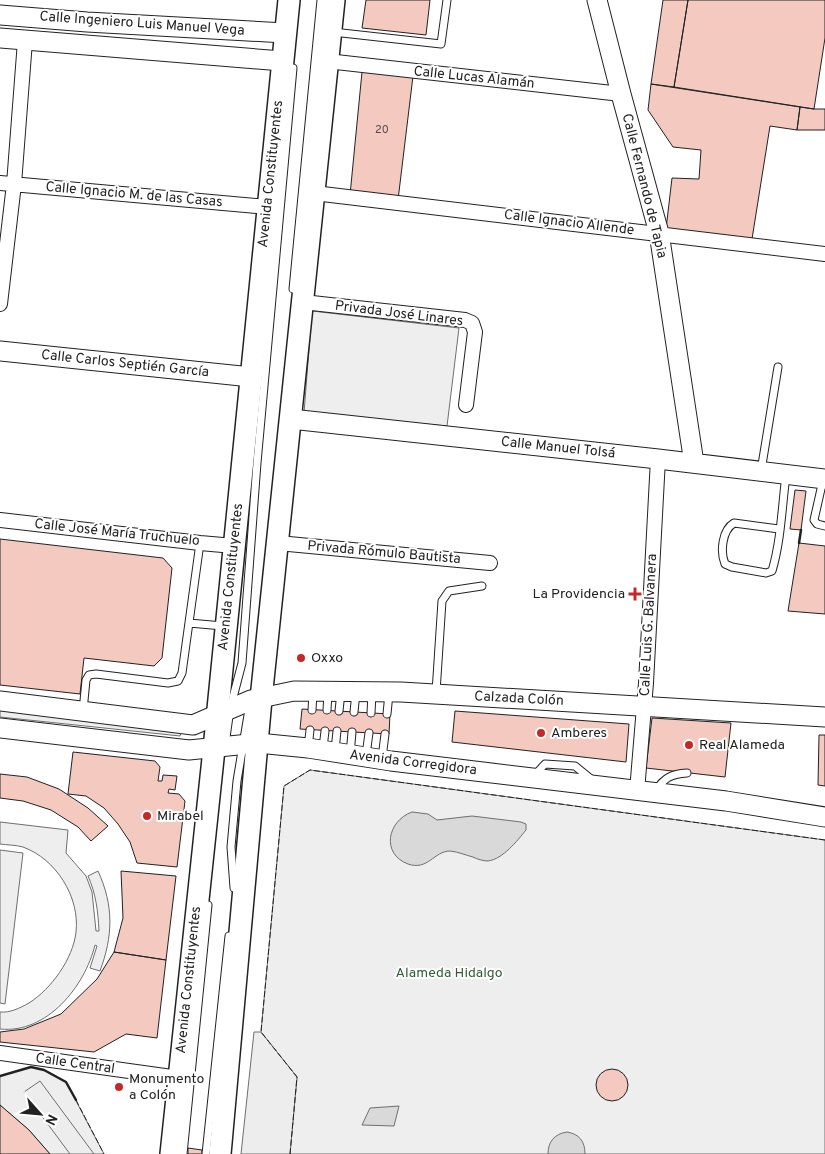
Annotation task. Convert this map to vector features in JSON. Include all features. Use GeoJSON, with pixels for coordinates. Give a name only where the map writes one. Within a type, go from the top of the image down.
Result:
{"type":"FeatureCollection","features":[{"type":"Feature","properties":{"kind":"main road","name":"Avenida Constituyentes"},"geometry":{"type":"LineString","coordinates":[[220,1154],[233,748],[223,712],[226,626],[268,207],[288,59],[285,33],[289,0]]}},
{"type":"Feature","properties":{"kind":"main road","name":"Avenida Constituyentes"},"geometry":{"type":"LineString","coordinates":[[171,1154],[179,1078],[233,748],[255,696],[278,544],[291,419],[297,300],[314,193],[334,0]]}},
{"type":"Feature","properties":{"kind":"street","name":"Calle Fernando de Tapia"},"geometry":{"type":"LineString","coordinates":[[597,0],[659,233],[694,463]]}},
{"type":"Feature","properties":{"kind":"street","name":"Calle Ingeniero Luis Manuel Vega"},"geometry":{"type":"LineString","coordinates":[[0,15],[117,24],[285,33]]}},
{"type":"Feature","properties":{"kind":"street"},"geometry":{"type":"LineString","coordinates":[[115,48],[117,24]]}},
{"type":"Feature","properties":{"kind":"street","name":"Calle Ingeniero Luis Manuel Vega"},"geometry":{"type":"LineString","coordinates":[[0,38],[115,48],[288,59]]}},
{"type":"Feature","properties":{"kind":"street"},"geometry":{"type":"LineString","coordinates":[[0,304],[7,183],[25,41]]}},
{"type":"Feature","properties":{"kind":"street","name":"Calle Lucas Alamán"},"geometry":{"type":"LineString","coordinates":[[327,61],[621,94]]}},
{"type":"Feature","properties":{"kind":"street","name":"Calle Ignacio M. de las Casas"},"geometry":{"type":"LineString","coordinates":[[7,183],[268,207]]}},
{"type":"Feature","properties":{"kind":"street","name":"Calle Ignacio Allende"},"geometry":{"type":"LineString","coordinates":[[314,193],[825,254]]}},
{"type":"Feature","properties":{"kind":"street","name":"Privada José Linares"},"geometry":{"type":"LineString","coordinates":[[297,300],[465,320],[472,323],[475,332],[466,406]]}},
{"type":"Feature","properties":{"kind":"street","name":"Calle Carlos Septién García"},"geometry":{"type":"LineString","coordinates":[[0,351],[251,377]]}},
{"type":"Feature","properties":{"kind":"street","name":"Calle Manuel Tolsá"},"geometry":{"type":"LineString","coordinates":[[291,419],[824,479]]}},
{"type":"Feature","properties":{"kind":"street","name":"Calle Luis G. Balvanera"},"geometry":{"type":"LineString","coordinates":[[645,792],[644,706],[658,459]]}},
{"type":"Feature","properties":{"kind":"street","name":"Calle José María Truchuelo"},"geometry":{"type":"LineString","coordinates":[[0,520],[234,546]]}},
{"type":"Feature","properties":{"kind":"street","name":"Privada Rómulo Bautista"},"geometry":{"type":"LineString","coordinates":[[278,544],[490,563]]}},
{"type":"Feature","properties":{"kind":"street","name":"Calzada Colón"},"geometry":{"type":"LineString","coordinates":[[223,712],[255,696],[294,691],[344,694],[436,694],[825,717]]}},
{"type":"Feature","properties":{"kind":"street"},"geometry":{"type":"LineString","coordinates":[[0,701],[194,725],[223,712]]}},
{"type":"Feature","properties":{"kind":"street","name":"Avenida Corregidora"},"geometry":{"type":"LineString","coordinates":[[0,728],[189,750],[233,748],[339,750],[532,778],[726,801],[825,818]]}},
{"type":"Feature","properties":{"kind":"street","name":"Calle Central"},"geometry":{"type":"LineString","coordinates":[[0,1053],[179,1078]]}},
{"type":"Feature","properties":{"kind":"lane"},"geometry":{"type":"LineString","coordinates":[[297,300],[321,0]]}},
{"type":"Feature","properties":{"kind":"lane"},"geometry":{"type":"LineString","coordinates":[[330,31],[441,44],[447,0]]}},
{"type":"Feature","properties":{"kind":"lane"},"geometry":{"type":"LineString","coordinates":[[223,712],[242,663],[288,59]]}},
{"type":"Feature","properties":{"kind":"lane"},"geometry":{"type":"LineString","coordinates":[[761,471],[778,368]]}},
{"type":"Feature","properties":{"kind":"lane"},"geometry":{"type":"LineString","coordinates":[[779,529],[734,523],[729,526],[725,532],[723,558],[725,564],[766,573],[772,571],[779,529],[786,474]]}},
{"type":"Feature","properties":{"kind":"lane"},"geometry":{"type":"LineString","coordinates":[[824,479],[814,520],[817,524],[825,526]]}},
{"type":"Feature","properties":{"kind":"lane"},"geometry":{"type":"LineString","coordinates":[[83,712],[86,680],[89,675],[168,683],[178,681],[182,673],[200,543]]}},
{"type":"Feature","properties":{"kind":"lane"},"geometry":{"type":"LineString","coordinates":[[436,694],[442,601],[449,591],[482,586]]}},
{"type":"Feature","properties":{"kind":"lane"},"geometry":{"type":"LineString","coordinates":[[256,673],[263,605]]}},
{"type":"Feature","properties":{"kind":"lane"},"geometry":{"type":"LineString","coordinates":[[189,623],[226,626]]}},
{"type":"Feature","properties":{"kind":"lane"},"geometry":{"type":"LineString","coordinates":[[327,710],[344,694]]}},
{"type":"Feature","properties":{"kind":"lane"},"geometry":{"type":"LineString","coordinates":[[339,711],[344,694]]}},
{"type":"Feature","properties":{"kind":"lane"},"geometry":{"type":"LineString","coordinates":[[344,694],[354,712]]}},
{"type":"Feature","properties":{"kind":"lane"},"geometry":{"type":"LineString","coordinates":[[344,694],[370,713]]}},
{"type":"Feature","properties":{"kind":"lane"},"geometry":{"type":"LineString","coordinates":[[344,694],[387,714]]}},
{"type":"Feature","properties":{"kind":"lane"},"geometry":{"type":"LineString","coordinates":[[325,730],[339,750]]}},
{"type":"Feature","properties":{"kind":"lane"},"geometry":{"type":"LineString","coordinates":[[337,731],[339,750]]}},
{"type":"Feature","properties":{"kind":"lane"},"geometry":{"type":"LineString","coordinates":[[339,750],[352,732]]}},
{"type":"Feature","properties":{"kind":"lane"},"geometry":{"type":"LineString","coordinates":[[339,750],[368,733]]}},
{"type":"Feature","properties":{"kind":"lane"},"geometry":{"type":"LineString","coordinates":[[339,750],[385,734]]}},
{"type":"Feature","properties":{"kind":"lane"},"geometry":{"type":"LineString","coordinates":[[233,748],[237,781],[231,847],[235,884],[234,894]]}},
{"type":"Feature","properties":{"kind":"lane"},"geometry":{"type":"LineString","coordinates":[[645,792],[672,774],[688,773]]}},
{"type":"Feature","properties":{"kind":"lane"},"geometry":{"type":"LineString","coordinates":[[183,1154],[209,898]]}},
{"type":"Feature","properties":{"kind":"lane"},"geometry":{"type":"LineString","coordinates":[[206,1154],[230,933]]}},
{"type":"Feature","properties":{"kind":"green space"},"geometry":{"type":"Polygon","coordinates":[[[312,311],[459,328],[447,426],[304,413],[312,311]]]}},
{"type":"Feature","properties":{"kind":"green space"},"geometry":{"type":"Polygon","coordinates":[[[0,708],[182,730],[180,736],[0,717],[0,708]]]}},
{"type":"Feature","properties":{"kind":"green space","name":"Alameda Hidalgo"},"geometry":{"type":"Polygon","coordinates":[[[310,770],[825,840],[825,1154],[290,1154],[297,1077],[261,1032],[284,786],[310,770]]]}},
{"type":"Feature","properties":{"kind":"green space"},"geometry":{"type":"Polygon","coordinates":[[[0,822],[68,830],[66,853],[86,876],[92,892],[96,931],[99,931],[97,910],[93,889],[88,876],[98,871],[107,896],[110,921],[107,946],[100,971],[90,968],[97,946],[95,945],[83,976],[61,1004],[33,1024],[17,1029],[0,1029],[0,1012],[11,1011],[29,1003],[53,982],[66,963],[70,953],[76,932],[76,919],[70,893],[55,870],[46,860],[23,847],[0,844],[0,822]]]}},
{"type":"Feature","properties":{"kind":"green space"},"geometry":{"type":"Polygon","coordinates":[[[0,850],[23,853],[5,1004],[0,1003],[0,850]]]}},
{"type":"Feature","properties":{"kind":"green space"},"geometry":{"type":"Polygon","coordinates":[[[31,1067],[44,1070],[66,1082],[104,1154],[50,1154],[29,1130],[0,1105],[0,1076],[31,1067]]]}},
{"type":"Feature","properties":{"kind":"shaded area"},"geometry":{"type":"Polygon","coordinates":[[[412,812],[428,814],[437,820],[472,816],[521,822],[526,824],[526,830],[509,849],[494,860],[484,861],[450,851],[444,852],[421,865],[408,864],[399,859],[394,853],[391,846],[391,838],[397,823],[404,816],[412,812]]]}},
{"type":"Feature","properties":{"kind":"shaded area"},"geometry":{"type":"Polygon","coordinates":[[[254,1032],[261,1032],[297,1077],[290,1154],[241,1154],[254,1032]]]}},
{"type":"Feature","properties":{"kind":"shaded area"},"geometry":{"type":"Polygon","coordinates":[[[40,1081],[94,1154],[70,1154],[24,1092],[40,1081]]]}},
{"type":"Feature","properties":{"kind":"shaded area"},"geometry":{"type":"Polygon","coordinates":[[[399,1106],[394,1126],[362,1125],[370,1108],[399,1106]]]}},
{"type":"Feature","properties":{"kind":"shaded area"},"geometry":{"type":"Polygon","coordinates":[[[567,1132],[575,1134],[580,1139],[584,1145],[585,1154],[548,1154],[549,1146],[553,1139],[567,1132]]]}},
{"type":"Feature","properties":{"kind":"building"},"geometry":{"type":"Polygon","coordinates":[[[366,0],[430,0],[426,35],[362,28],[366,0]]]}},
{"type":"Feature","properties":{"kind":"building"},"geometry":{"type":"Polygon","coordinates":[[[663,0],[688,0],[674,87],[651,84],[663,0]]]}},
{"type":"Feature","properties":{"kind":"building"},"geometry":{"type":"Polygon","coordinates":[[[688,0],[825,0],[825,38],[814,109],[674,87],[688,0]]]}},
{"type":"Feature","properties":{"kind":"building"},"geometry":{"type":"Polygon","coordinates":[[[362,72],[413,76],[398,200],[350,195],[362,72]]]}},
{"type":"Feature","properties":{"kind":"building"},"geometry":{"type":"Polygon","coordinates":[[[651,84],[800,107],[797,130],[770,126],[752,239],[666,229],[672,178],[699,179],[701,150],[673,147],[648,110],[651,84]]]}},
{"type":"Feature","properties":{"kind":"building"},"geometry":{"type":"Polygon","coordinates":[[[800,107],[825,109],[825,130],[797,130],[800,107]]]}},
{"type":"Feature","properties":{"kind":"building"},"geometry":{"type":"Polygon","coordinates":[[[795,490],[806,491],[801,530],[790,529],[795,490]]]}},
{"type":"Feature","properties":{"kind":"building"},"geometry":{"type":"Polygon","coordinates":[[[0,539],[163,558],[172,568],[162,658],[154,666],[84,658],[80,694],[0,685],[0,539]]]}},
{"type":"Feature","properties":{"kind":"building"},"geometry":{"type":"Polygon","coordinates":[[[799,543],[825,546],[825,614],[788,611],[799,543]]]}},
{"type":"Feature","properties":{"kind":"building"},"geometry":{"type":"Polygon","coordinates":[[[302,709],[390,714],[389,734],[300,729],[302,709]]]}},
{"type":"Feature","properties":{"kind":"building","name":"Amberes"},"geometry":{"type":"Polygon","coordinates":[[[455,711],[629,724],[626,762],[452,742],[455,711]]]}},
{"type":"Feature","properties":{"kind":"building","name":"Real Alameda"},"geometry":{"type":"Polygon","coordinates":[[[652,718],[731,723],[725,777],[646,768],[652,718]]]}},
{"type":"Feature","properties":{"kind":"building"},"geometry":{"type":"Polygon","coordinates":[[[819,735],[825,735],[825,786],[818,785],[819,735]]]}},
{"type":"Feature","properties":{"kind":"building","name":"Mirabel"},"geometry":{"type":"Polygon","coordinates":[[[73,752],[155,761],[160,767],[158,781],[162,781],[163,775],[177,776],[175,790],[169,789],[168,793],[179,794],[185,801],[177,867],[137,863],[130,842],[104,808],[86,796],[68,794],[73,752]]]}},
{"type":"Feature","properties":{"kind":"building"},"geometry":{"type":"Polygon","coordinates":[[[0,774],[27,777],[59,789],[88,808],[108,826],[91,841],[78,827],[51,810],[23,801],[0,798],[0,774]]]}},
{"type":"Feature","properties":{"kind":"building"},"geometry":{"type":"Polygon","coordinates":[[[121,871],[176,876],[166,960],[114,952],[123,918],[121,871]]]}},
{"type":"Feature","properties":{"kind":"building"},"geometry":{"type":"Polygon","coordinates":[[[114,952],[166,960],[157,1038],[126,1034],[94,1052],[0,1042],[0,1032],[24,1029],[61,1014],[97,979],[114,952]]]}},
{"type":"Feature","properties":{"kind":"building"},"geometry":{"type":"Polygon","coordinates":[[[612,1069],[618,1070],[623,1074],[627,1079],[627,1091],[623,1096],[618,1100],[612,1101],[606,1100],[601,1096],[597,1091],[596,1085],[597,1079],[601,1074],[606,1070],[612,1069]]]}},
{"type":"Feature","properties":{"kind":"building"},"geometry":{"type":"Polygon","coordinates":[[[0,1105],[29,1130],[50,1154],[0,1154],[0,1105]]]}},
{"type":"Feature","properties":{"kind":"building"},"geometry":{"type":"Polygon","coordinates":[[[188,1148],[202,1150],[202,1154],[188,1154],[188,1148]]]}},
{"type":"Feature","properties":{"kind":"fence"},"geometry":{"type":"LineString","coordinates":[[290,1154],[297,1077],[261,1032],[284,786],[310,770],[825,840]]}},
{"type":"Feature","properties":{"kind":"fence"},"geometry":{"type":"LineString","coordinates":[[76,1100],[104,1154]]}},
{"type":"Feature","properties":{"kind":"wall"},"geometry":{"type":"LineString","coordinates":[[799,543],[801,530]]}},
{"type":"Feature","properties":{"kind":"wall"},"geometry":{"type":"LineString","coordinates":[[0,1076],[31,1067],[44,1070],[66,1082],[76,1100]]}},
{"type":"Feature","properties":{"kind":"place","name":"La Providencia"},"geometry":{"type":"Point","coordinates":[635,594]}},
{"type":"Feature","properties":{"kind":"place","name":"Oxxo"},"geometry":{"type":"Point","coordinates":[301,658]}},
{"type":"Feature","properties":{"kind":"place","name":"Amberes"},"geometry":{"type":"Point","coordinates":[541,733]}},
{"type":"Feature","properties":{"kind":"place","name":"Real Alameda"},"geometry":{"type":"Point","coordinates":[689,745]}},
{"type":"Feature","properties":{"kind":"place","name":"Mirabel"},"geometry":{"type":"Point","coordinates":[147,816]}},
{"type":"Feature","properties":{"kind":"place","name":"Monumento a Colón"},"geometry":{"type":"Point","coordinates":[119,1087]}}]}
